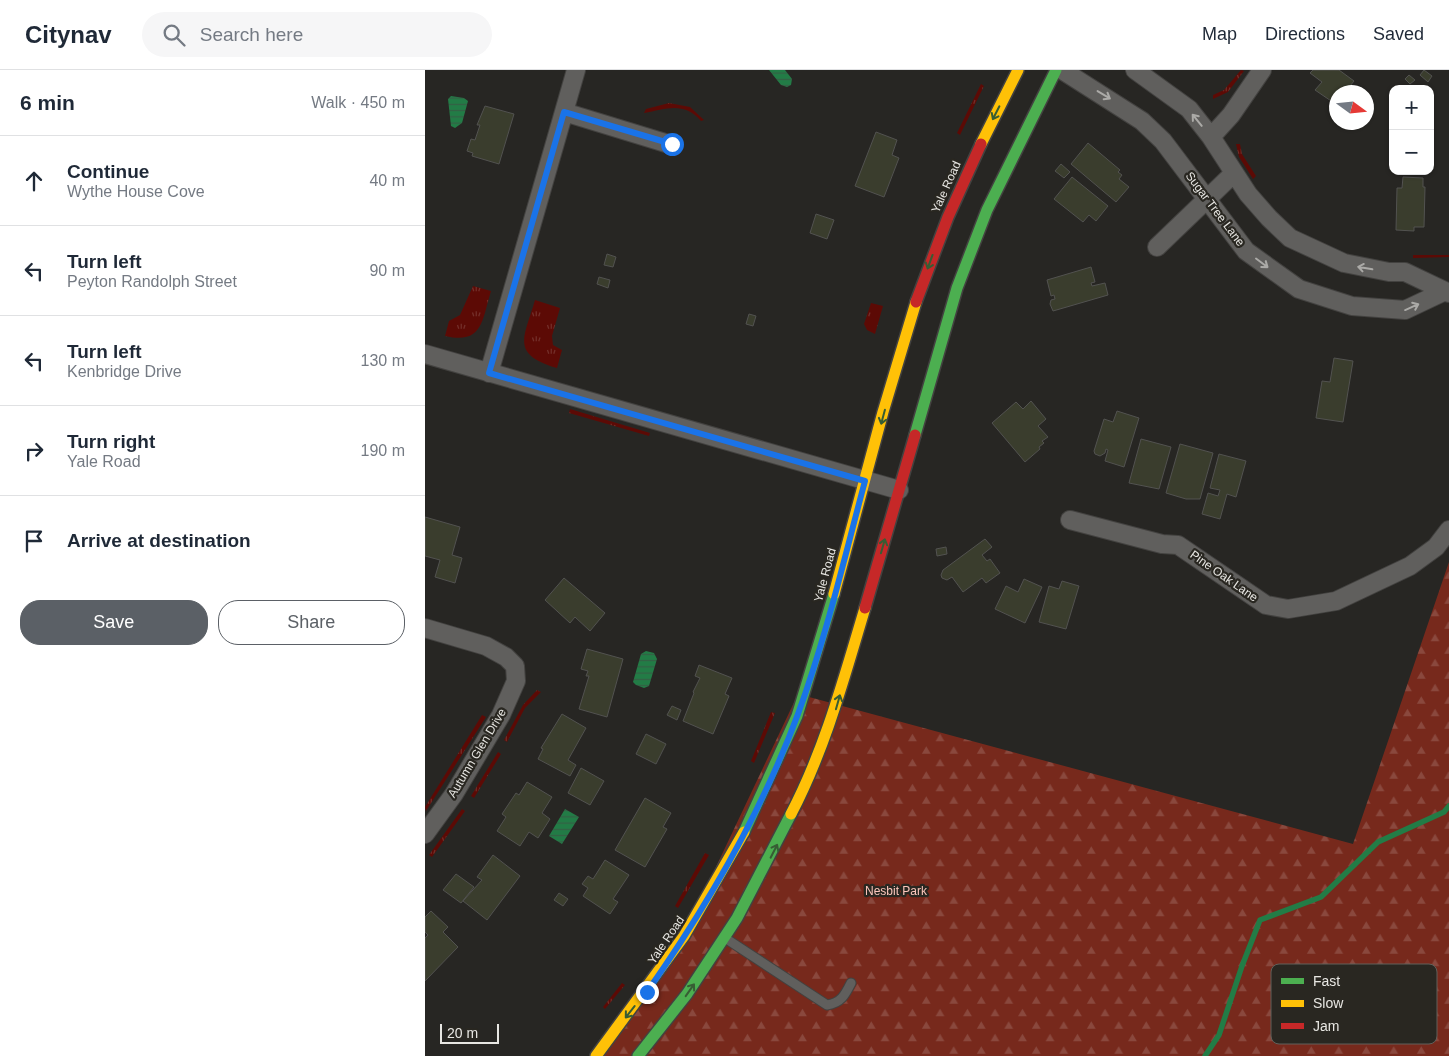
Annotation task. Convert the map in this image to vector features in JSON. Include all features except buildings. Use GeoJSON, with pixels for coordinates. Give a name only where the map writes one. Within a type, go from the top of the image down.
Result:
{"type":"FeatureCollection","features":[{"type":"Feature","properties":{"kind":"main road","name":"Yale Road"},"geometry":{"type":"LineString","coordinates":[[595,1056],[647,992],[689,930],[732,858],[759,806],[781,756],[814,667],[905,335],[929,264],[964,178],[1018,70]]}},
{"type":"Feature","properties":{"kind":"main road"},"geometry":{"type":"LineString","coordinates":[[638,1056],[687,994],[725,938],[786,827],[833,717],[957,288],[991,201],[1056,70]]}},
{"type":"Feature","properties":{"kind":"street"},"geometry":{"type":"LineString","coordinates":[[489,373],[576,70]]}},
{"type":"Feature","properties":{"kind":"street","name":"Sugar Tree Lane"},"geometry":{"type":"LineString","coordinates":[[1063,70],[1142,121],[1163,141],[1246,251],[1299,289],[1352,306],[1405,310],[1446,293]]}},
{"type":"Feature","properties":{"kind":"street","name":"Sugar Tree Lane"},"geometry":{"type":"LineString","coordinates":[[1135,70],[1189,109],[1211,137],[1233,174],[1269,218],[1290,238],[1344,263],[1389,272],[1405,272],[1446,293]]}},
{"type":"Feature","properties":{"kind":"street"},"geometry":{"type":"LineString","coordinates":[[1211,137],[1231,115],[1262,70]]}},
{"type":"Feature","properties":{"kind":"street"},"geometry":{"type":"LineString","coordinates":[[564,112],[672,144]]}},
{"type":"Feature","properties":{"kind":"street"},"geometry":{"type":"LineString","coordinates":[[1157,247],[1233,174]]}},
{"type":"Feature","properties":{"kind":"street"},"geometry":{"type":"LineString","coordinates":[[425,354],[899,490]]}},
{"type":"Feature","properties":{"kind":"street","name":"Pine Oak Lane"},"geometry":{"type":"LineString","coordinates":[[1070,520],[1162,544],[1178,544],[1265,605],[1288,609],[1336,601],[1410,566],[1436,547],[1449,530]]}},
{"type":"Feature","properties":{"kind":"street","name":"Autumn Glen Drive"},"geometry":{"type":"LineString","coordinates":[[425,628],[486,646],[506,657],[515,666],[516,681],[501,715],[454,794],[425,834]]}},
{"type":"Feature","properties":{"kind":"lane"},"geometry":{"type":"LineString","coordinates":[[725,938],[827,1005],[837,1004],[851,982]]}},
{"type":"Feature","properties":{"kind":"green space"},"geometry":{"type":"Polygon","coordinates":[[[1241,70],[1244,71],[1228,92],[1213,99],[1213,95],[1224,90],[1241,70]]]}},
{"type":"Feature","properties":{"kind":"green space"},"geometry":{"type":"Polygon","coordinates":[[[981,84],[984,86],[960,135],[957,133],[981,84]]]}},
{"type":"Feature","properties":{"kind":"green space"},"geometry":{"type":"Polygon","coordinates":[[[669,103],[690,107],[704,120],[701,121],[688,111],[674,108],[644,113],[646,109],[669,103]]]}},
{"type":"Feature","properties":{"kind":"green space"},"geometry":{"type":"Polygon","coordinates":[[[1236,144],[1240,144],[1242,154],[1256,176],[1253,179],[1239,157],[1236,144]]]}},
{"type":"Feature","properties":{"kind":"green space"},"geometry":{"type":"Polygon","coordinates":[[[1413,255],[1449,255],[1449,257],[1413,258],[1413,255]]]}},
{"type":"Feature","properties":{"kind":"green space"},"geometry":{"type":"Polygon","coordinates":[[[473,286],[491,291],[479,328],[467,337],[445,336],[449,321],[460,315],[473,286]]]}},
{"type":"Feature","properties":{"kind":"green space"},"geometry":{"type":"Polygon","coordinates":[[[535,300],[560,308],[552,336],[553,345],[562,350],[557,368],[542,363],[532,357],[526,350],[524,343],[525,335],[535,300]]]}},
{"type":"Feature","properties":{"kind":"green space"},"geometry":{"type":"Polygon","coordinates":[[[871,303],[883,306],[875,334],[867,330],[864,324],[871,303]]]}},
{"type":"Feature","properties":{"kind":"green space"},"geometry":{"type":"Polygon","coordinates":[[[570,409],[650,433],[649,436],[569,413],[570,409]]]}},
{"type":"Feature","properties":{"kind":"green space","name":"Nesbit Park"},"geometry":{"type":"Polygon","coordinates":[[[1449,562],[1449,1056],[589,1056],[697,907],[798,694],[1353,844],[1449,562]]]}},
{"type":"Feature","properties":{"kind":"green space"},"geometry":{"type":"Polygon","coordinates":[[[537,690],[541,692],[525,708],[507,742],[504,740],[523,705],[537,690]]]}},
{"type":"Feature","properties":{"kind":"green space"},"geometry":{"type":"Polygon","coordinates":[[[771,712],[775,713],[754,763],[751,761],[771,712]]]}},
{"type":"Feature","properties":{"kind":"green space"},"geometry":{"type":"Polygon","coordinates":[[[482,715],[486,717],[426,811],[425,807],[482,715]]]}},
{"type":"Feature","properties":{"kind":"green space"},"geometry":{"type":"Polygon","coordinates":[[[498,752],[501,754],[474,798],[471,796],[498,752]]]}},
{"type":"Feature","properties":{"kind":"green space"},"geometry":{"type":"Polygon","coordinates":[[[462,809],[465,811],[432,857],[429,855],[462,809]]]}},
{"type":"Feature","properties":{"kind":"green space"},"geometry":{"type":"Polygon","coordinates":[[[705,853],[709,855],[678,908],[675,906],[705,853]]]}},
{"type":"Feature","properties":{"kind":"green space"},"geometry":{"type":"Polygon","coordinates":[[[622,983],[625,985],[605,1009],[603,1007],[622,983]]]}},
{"type":"Feature","properties":{"kind":"shaded area"},"geometry":{"type":"Polygon","coordinates":[[[769,70],[785,70],[792,79],[791,85],[787,87],[781,85],[769,70]]]}},
{"type":"Feature","properties":{"kind":"shaded area"},"geometry":{"type":"Polygon","coordinates":[[[451,96],[464,98],[468,101],[462,123],[455,128],[451,126],[448,99],[451,96]]]}},
{"type":"Feature","properties":{"kind":"shaded area"},"geometry":{"type":"Polygon","coordinates":[[[646,651],[654,653],[657,659],[649,686],[644,688],[633,682],[641,654],[646,651]]]}},
{"type":"Feature","properties":{"kind":"shaded area"},"geometry":{"type":"Polygon","coordinates":[[[565,809],[579,817],[562,844],[549,836],[565,809]]]}},
{"type":"Feature","properties":{"kind":"waterway"},"geometry":{"type":"LineString","coordinates":[[1205,1056],[1219,1035],[1242,966],[1260,920],[1321,897],[1378,842],[1444,812],[1449,806]]}},
{"type":"Feature","properties":{"kind":"traffic: fast"},"geometry":{"type":"LineString","coordinates":[[915,435],[957,288],[987,210],[1056,70]]}},
{"type":"Feature","properties":{"kind":"traffic: fast"},"geometry":{"type":"LineString","coordinates":[[744,832],[797,716],[834,594]]}},
{"type":"Feature","properties":{"kind":"traffic: fast"},"geometry":{"type":"LineString","coordinates":[[638,1056],[687,994],[737,918],[791,814]]}},
{"type":"Feature","properties":{"kind":"traffic: slow"},"geometry":{"type":"LineString","coordinates":[[981,144],[1018,70]]}},
{"type":"Feature","properties":{"kind":"traffic: slow"},"geometry":{"type":"LineString","coordinates":[[834,594],[883,412],[916,302]]}},
{"type":"Feature","properties":{"kind":"traffic: slow"},"geometry":{"type":"LineString","coordinates":[[791,814],[824,739],[865,608]]}},
{"type":"Feature","properties":{"kind":"traffic: slow"},"geometry":{"type":"LineString","coordinates":[[596,1056],[684,936],[744,832]]}},
{"type":"Feature","properties":{"kind":"traffic: jam"},"geometry":{"type":"LineString","coordinates":[[916,302],[948,217],[981,144]]}},
{"type":"Feature","properties":{"kind":"traffic: jam"},"geometry":{"type":"LineString","coordinates":[[865,608],[915,435]]}},
{"type":"Feature","properties":{"kind":"route"},"geometry":{"type":"LineString","coordinates":[[647,992],[694,922],[732,858],[759,806],[781,756],[814,667],[865,481],[489,373],[564,112],[672,144]]}}]}
